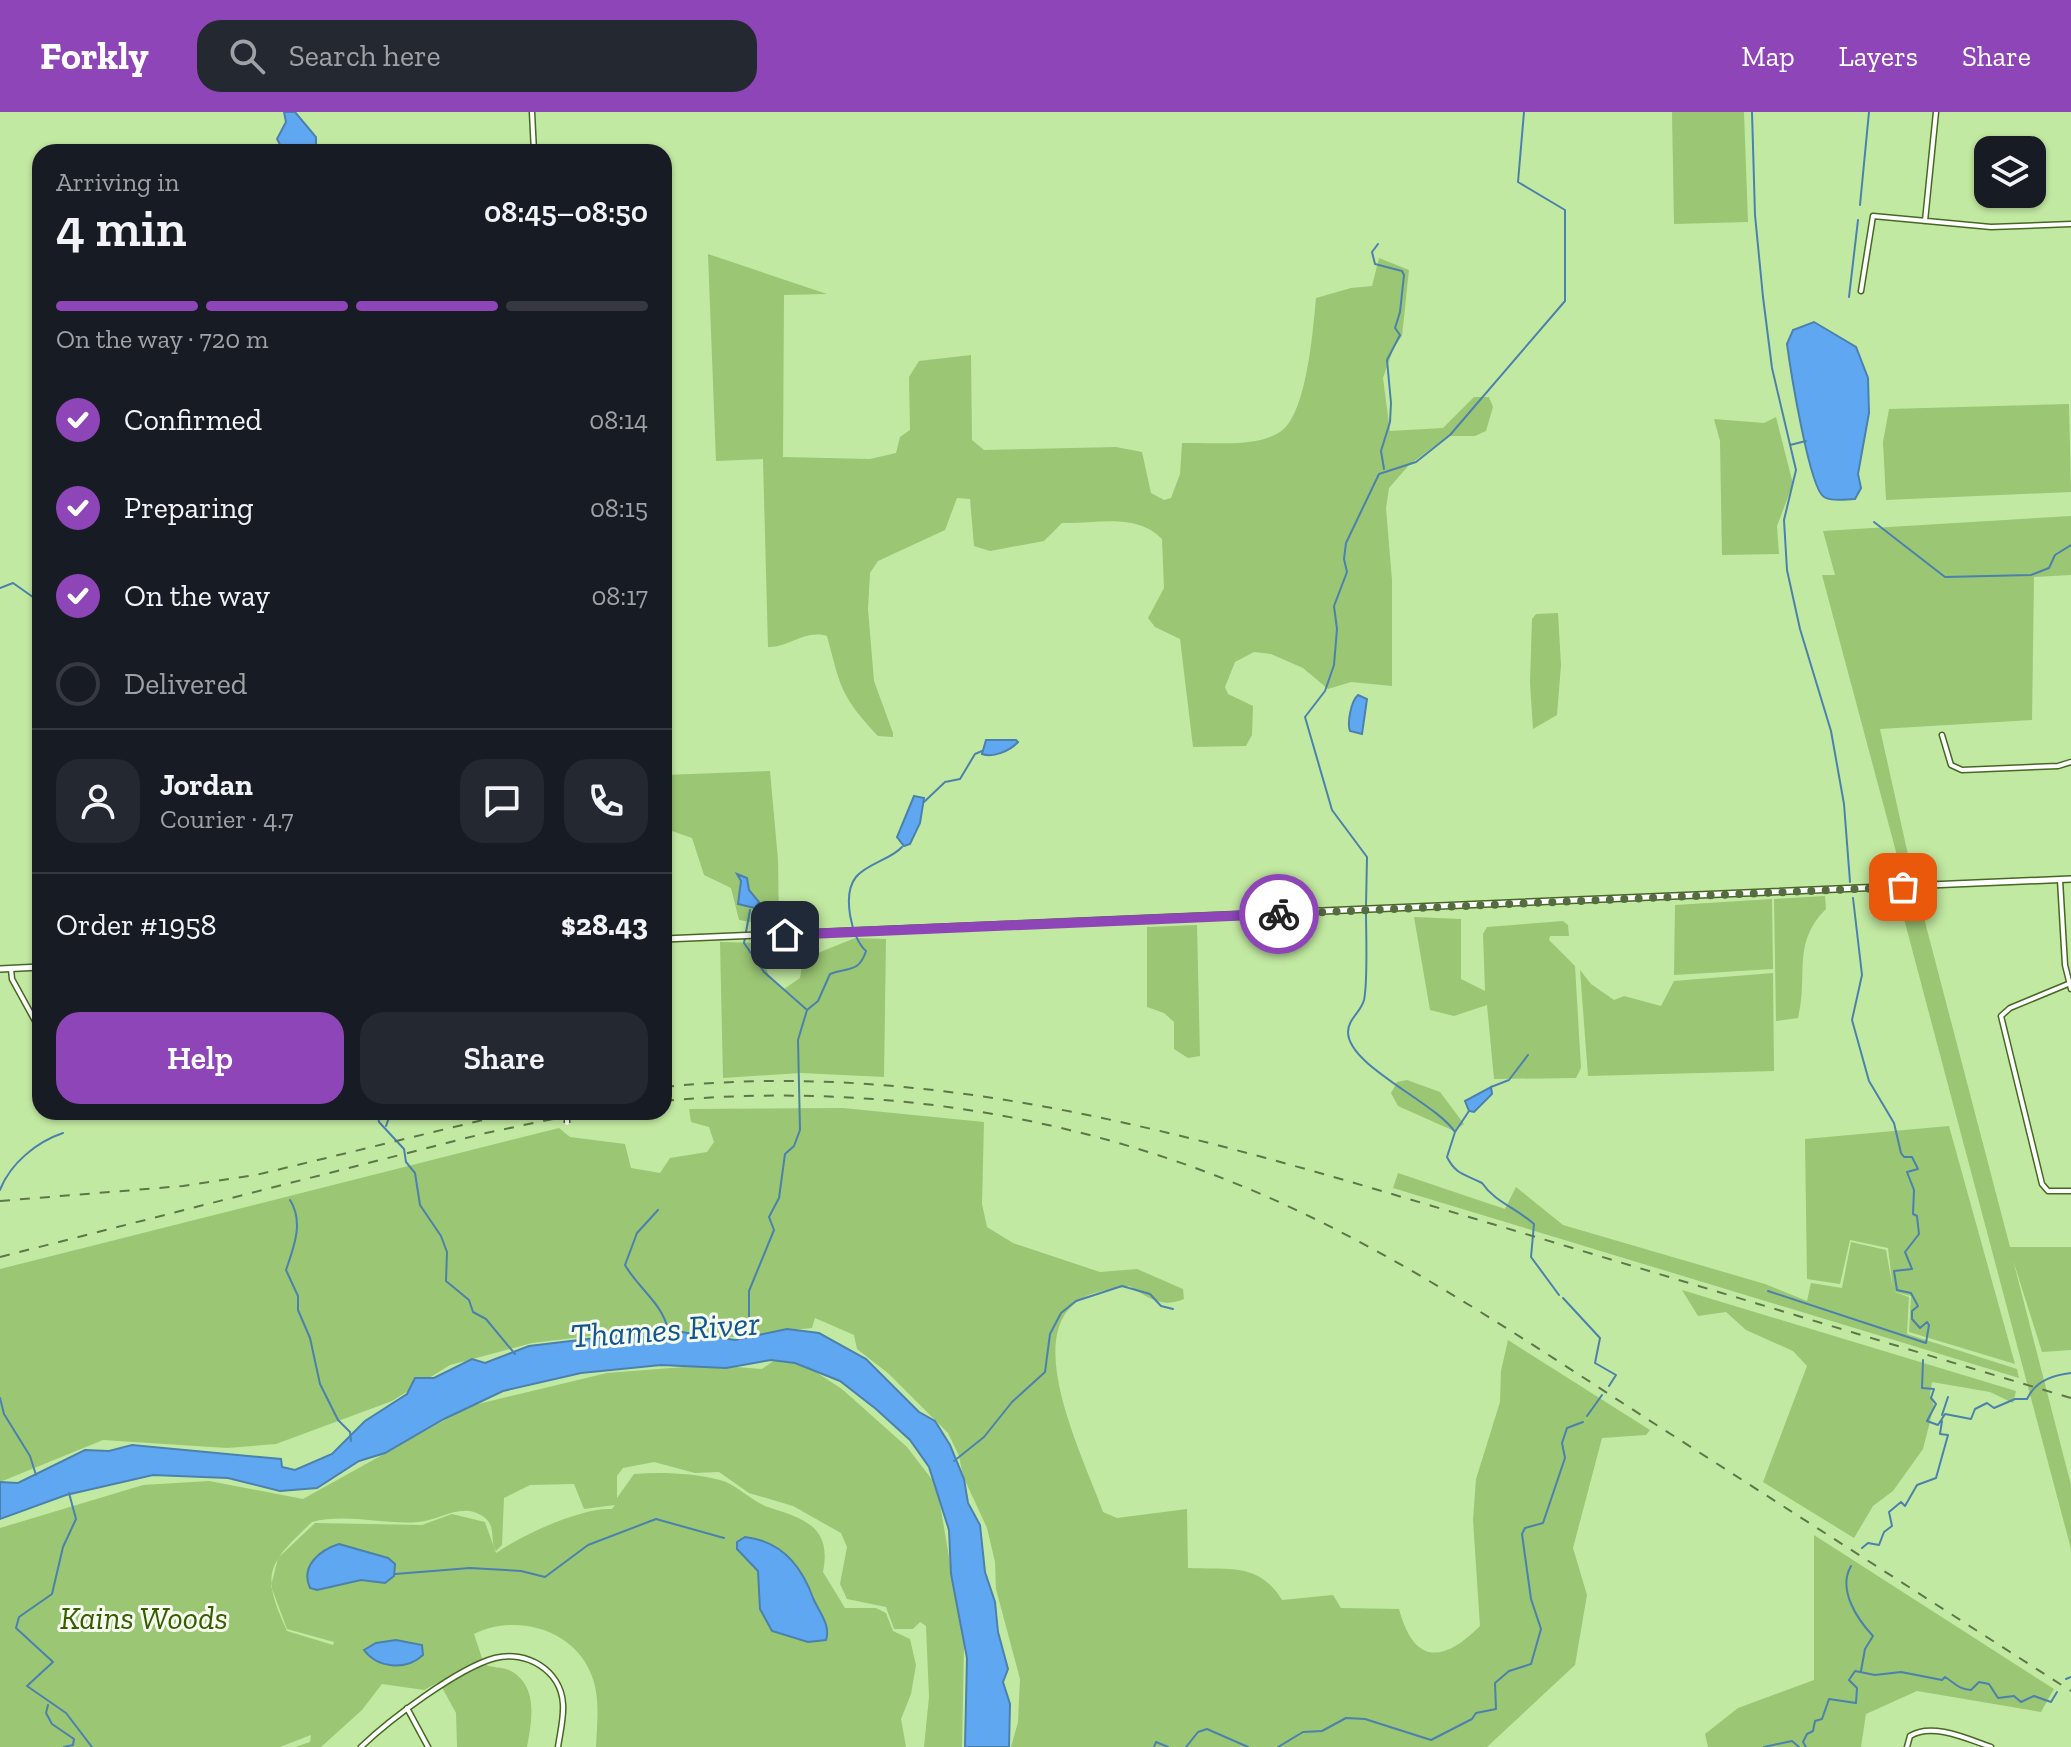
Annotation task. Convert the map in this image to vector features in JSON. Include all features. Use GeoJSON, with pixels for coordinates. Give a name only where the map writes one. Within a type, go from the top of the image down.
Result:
{"type":"FeatureCollection","features":[{"type":"Feature","properties":{"kind":"main road"},"geometry":{"type":"LineString","coordinates":[[672,939],[2071,879]]}},
{"type":"Feature","properties":{"kind":"main road"},"geometry":{"type":"LineString","coordinates":[[0,969],[32,968]]}},
{"type":"Feature","properties":{"kind":"street"},"geometry":{"type":"LineString","coordinates":[[532,112],[534,144]]}},
{"type":"Feature","properties":{"kind":"street"},"geometry":{"type":"LineString","coordinates":[[1925,221],[1936,112]]}},
{"type":"Feature","properties":{"kind":"street"},"geometry":{"type":"LineString","coordinates":[[1861,291],[1873,216],[1991,227],[2071,224]]}},
{"type":"Feature","properties":{"kind":"street"},"geometry":{"type":"LineString","coordinates":[[1942,735],[1951,765],[1962,770],[2058,766],[2071,762]]}},
{"type":"Feature","properties":{"kind":"street"},"geometry":{"type":"LineString","coordinates":[[2060,880],[2070,986],[2010,1008],[2001,1016],[2042,1184],[2048,1191],[2071,1191]]}},
{"type":"Feature","properties":{"kind":"street"},"geometry":{"type":"LineString","coordinates":[[11,969],[12,979],[32,1015]]}},
{"type":"Feature","properties":{"kind":"street"},"geometry":{"type":"LineString","coordinates":[[567,1120],[569,1131]]}},
{"type":"Feature","properties":{"kind":"street"},"geometry":{"type":"LineString","coordinates":[[361,1747],[407,1708],[493,1658],[527,1659],[544,1667],[559,1688],[563,1714],[558,1747]]}},
{"type":"Feature","properties":{"kind":"street"},"geometry":{"type":"LineString","coordinates":[[407,1708],[428,1747]]}},
{"type":"Feature","properties":{"kind":"street"},"geometry":{"type":"LineString","coordinates":[[1907,1747],[1910,1736],[1919,1731],[1942,1732],[1991,1747]]}},
{"type":"Feature","properties":{"kind":"green space"},"geometry":{"type":"Polygon","coordinates":[[[1672,112],[1744,112],[1748,222],[1674,224],[1672,112]]]}},
{"type":"Feature","properties":{"kind":"green space"},"geometry":{"type":"Polygon","coordinates":[[[708,254],[827,294],[784,295],[783,457],[870,459],[896,453],[900,437],[910,430],[909,377],[919,361],[971,355],[972,440],[984,450],[1116,447],[1142,452],[1151,493],[1164,500],[1171,498],[1180,474],[1182,443],[1258,440],[1280,432],[1289,423],[1297,408],[1307,370],[1316,298],[1351,288],[1372,286],[1379,258],[1409,270],[1402,336],[1394,347],[1383,378],[1390,431],[1443,428],[1474,397],[1489,397],[1493,407],[1486,431],[1475,436],[1448,436],[1409,465],[1389,488],[1386,508],[1392,580],[1392,686],[1351,682],[1328,689],[1303,668],[1271,654],[1254,652],[1235,662],[1225,687],[1228,694],[1253,706],[1252,735],[1246,746],[1193,747],[1180,639],[1155,627],[1148,618],[1164,588],[1162,539],[1140,525],[1128,522],[1062,523],[1044,541],[990,551],[974,546],[970,499],[957,498],[945,530],[878,561],[870,573],[868,609],[874,681],[893,733],[893,737],[878,736],[849,700],[827,636],[811,635],[768,647],[763,459],[716,461],[708,254]]]}},
{"type":"Feature","properties":{"kind":"green space"},"geometry":{"type":"Polygon","coordinates":[[[2069,404],[2071,492],[1886,500],[1883,442],[1889,409],[2069,404]]]}},
{"type":"Feature","properties":{"kind":"green space"},"geometry":{"type":"Polygon","coordinates":[[[1776,417],[1793,484],[1777,526],[1779,554],[1722,555],[1720,441],[1714,419],[1764,423],[1776,417]]]}},
{"type":"Feature","properties":{"kind":"green space"},"geometry":{"type":"Polygon","coordinates":[[[2071,516],[2071,575],[2034,577],[2032,720],[1880,729],[1913,877],[1903,878],[1822,575],[1835,575],[1823,531],[2071,516]]]}},
{"type":"Feature","properties":{"kind":"green space"},"geometry":{"type":"Polygon","coordinates":[[[1558,613],[1561,665],[1557,715],[1533,729],[1530,683],[1532,619],[1536,614],[1558,613]]]}},
{"type":"Feature","properties":{"kind":"green space"},"geometry":{"type":"Polygon","coordinates":[[[770,771],[778,860],[779,927],[739,920],[731,888],[704,875],[692,838],[672,831],[672,775],[770,771]]]}},
{"type":"Feature","properties":{"kind":"green space"},"geometry":{"type":"Polygon","coordinates":[[[1825,896],[1826,909],[1808,935],[1805,948],[1798,1018],[1776,1021],[1774,899],[1825,896]]]}},
{"type":"Feature","properties":{"kind":"green space"},"geometry":{"type":"Polygon","coordinates":[[[1772,899],[1773,969],[1674,975],[1675,905],[1772,899]]]}},
{"type":"Feature","properties":{"kind":"green space"},"geometry":{"type":"Polygon","coordinates":[[[1919,899],[2010,1247],[2071,1247],[2071,1350],[2042,1352],[2013,1260],[2071,1485],[2071,1549],[1899,900],[1919,899]]]}},
{"type":"Feature","properties":{"kind":"green space"},"geometry":{"type":"Polygon","coordinates":[[[1414,917],[1461,919],[1461,979],[1485,991],[1483,934],[1487,927],[1563,921],[1568,925],[1569,936],[1550,936],[1549,940],[1575,966],[1581,1068],[1576,1078],[1494,1079],[1487,1005],[1454,1016],[1430,1010],[1414,917]]]}},
{"type":"Feature","properties":{"kind":"green space"},"geometry":{"type":"Polygon","coordinates":[[[1197,925],[1200,1056],[1188,1058],[1174,1049],[1174,1022],[1164,1013],[1147,1007],[1147,927],[1197,925]]]}},
{"type":"Feature","properties":{"kind":"green space"},"geometry":{"type":"Polygon","coordinates":[[[855,938],[886,939],[884,1077],[801,1073],[723,1078],[720,942],[757,943],[770,979],[784,989],[800,978],[803,959],[855,938]]]}},
{"type":"Feature","properties":{"kind":"green space"},"geometry":{"type":"Polygon","coordinates":[[[1580,970],[1591,984],[1614,1000],[1624,996],[1661,1006],[1674,981],[1773,973],[1774,1071],[1588,1076],[1580,970]]]}},
{"type":"Feature","properties":{"kind":"green space"},"geometry":{"type":"Polygon","coordinates":[[[1407,1080],[1440,1092],[1464,1124],[1454,1131],[1398,1106],[1391,1093],[1397,1082],[1407,1080]]]}},
{"type":"Feature","properties":{"kind":"green space"},"geometry":{"type":"Polygon","coordinates":[[[843,1108],[984,1122],[982,1204],[987,1227],[1013,1243],[1100,1272],[1137,1269],[1183,1289],[1184,1299],[1169,1303],[1150,1298],[1130,1286],[1100,1291],[1086,1297],[1073,1305],[1060,1324],[1055,1348],[1064,1406],[1103,1512],[1117,1518],[1187,1509],[1188,1568],[1242,1570],[1263,1579],[1282,1600],[1333,1595],[1341,1608],[1399,1609],[1405,1627],[1421,1649],[1442,1652],[1454,1647],[1480,1626],[1473,1520],[1476,1479],[1500,1402],[1501,1371],[1508,1340],[1650,1430],[1646,1435],[1602,1438],[1573,1548],[1587,1595],[1575,1665],[1487,1747],[1011,1747],[1018,1722],[1020,1679],[996,1589],[995,1562],[987,1528],[963,1476],[959,1456],[948,1433],[889,1374],[857,1349],[854,1335],[815,1318],[812,1328],[723,1338],[649,1329],[532,1343],[450,1365],[392,1401],[276,1444],[227,1448],[103,1440],[0,1482],[0,1269],[559,1128],[570,1137],[625,1144],[631,1168],[660,1173],[670,1158],[707,1152],[714,1142],[709,1127],[691,1122],[689,1109],[843,1108]]]}},
{"type":"Feature","properties":{"kind":"green space"},"geometry":{"type":"Polygon","coordinates":[[[1949,1126],[2015,1364],[1909,1332],[1911,1296],[1892,1291],[1909,1297],[1907,1334],[2017,1369],[2019,1378],[1393,1188],[1398,1173],[1505,1209],[1516,1187],[1563,1225],[1765,1284],[1807,1301],[1811,1283],[1842,1288],[1851,1242],[1886,1250],[1893,1289],[1888,1248],[1850,1240],[1840,1284],[1807,1279],[1805,1139],[1949,1126]]]}},
{"type":"Feature","properties":{"kind":"green space"},"geometry":{"type":"Polygon","coordinates":[[[1682,1290],[2016,1391],[2013,1403],[1990,1392],[1932,1382],[1930,1395],[1934,1406],[1923,1449],[1893,1491],[1873,1506],[1854,1538],[1763,1482],[1807,1366],[1793,1351],[1746,1330],[1726,1312],[1698,1316],[1682,1290]]]}},
{"type":"Feature","properties":{"kind":"green space","name":"Kains Woods"},"geometry":{"type":"Polygon","coordinates":[[[775,1360],[802,1363],[842,1389],[907,1447],[937,1486],[964,1646],[962,1747],[924,1747],[929,1697],[926,1626],[920,1622],[913,1629],[894,1629],[886,1607],[847,1599],[840,1584],[847,1547],[841,1533],[793,1506],[749,1493],[719,1472],[695,1473],[654,1462],[623,1468],[617,1476],[617,1498],[634,1474],[699,1476],[726,1482],[762,1504],[804,1521],[819,1534],[825,1556],[823,1572],[845,1608],[876,1608],[886,1613],[893,1631],[910,1639],[916,1665],[911,1694],[901,1719],[906,1747],[596,1747],[597,1695],[585,1662],[574,1648],[559,1637],[526,1626],[508,1625],[474,1634],[484,1664],[509,1670],[525,1685],[531,1704],[527,1747],[457,1747],[456,1713],[439,1682],[424,1690],[382,1684],[362,1710],[321,1747],[295,1747],[310,1742],[311,1735],[280,1747],[0,1747],[0,1528],[143,1485],[209,1481],[303,1499],[470,1406],[607,1373],[709,1365],[762,1369],[775,1360]],[[574,1484],[530,1485],[504,1498],[502,1545],[496,1551],[488,1521],[468,1511],[460,1511],[418,1522],[338,1519],[312,1522],[280,1556],[315,1523],[422,1525],[452,1514],[485,1522],[496,1553],[552,1524],[585,1512],[612,1509],[615,1505],[584,1509],[574,1484]],[[273,1591],[287,1631],[333,1645],[334,1642],[287,1629],[273,1591]]]}},
{"type":"Feature","properties":{"kind":"green space"},"geometry":{"type":"Polygon","coordinates":[[[1814,1535],[2054,1689],[2041,1712],[1917,1691],[1866,1714],[1861,1747],[1708,1747],[1705,1734],[1738,1708],[1814,1680],[1814,1535]]]}},
{"type":"Feature","properties":{"kind":"water"},"geometry":{"type":"Polygon","coordinates":[[[284,112],[295,112],[316,137],[316,144],[280,144],[277,139],[286,122],[284,112]]]}},
{"type":"Feature","properties":{"kind":"water"},"geometry":{"type":"Polygon","coordinates":[[[1814,322],[1856,347],[1868,378],[1869,413],[1858,474],[1861,488],[1855,499],[1824,497],[1818,489],[1806,450],[1787,344],[1793,330],[1814,322]]]}},
{"type":"Feature","properties":{"kind":"water"},"geometry":{"type":"Polygon","coordinates":[[[1358,695],[1367,699],[1362,734],[1350,731],[1349,727],[1352,707],[1358,695]]]}},
{"type":"Feature","properties":{"kind":"water"},"geometry":{"type":"Polygon","coordinates":[[[986,740],[1018,742],[1001,753],[986,755],[982,754],[986,740]]]}},
{"type":"Feature","properties":{"kind":"water"},"geometry":{"type":"Polygon","coordinates":[[[914,796],[924,798],[920,823],[910,844],[904,846],[897,837],[914,796]]]}},
{"type":"Feature","properties":{"kind":"water"},"geometry":{"type":"Polygon","coordinates":[[[737,874],[747,878],[749,890],[759,902],[755,908],[738,904],[741,881],[737,874]]]}},
{"type":"Feature","properties":{"kind":"water"},"geometry":{"type":"Polygon","coordinates":[[[1491,1087],[1492,1094],[1474,1112],[1469,1111],[1465,1101],[1491,1087]]]}},
{"type":"Feature","properties":{"kind":"water"},"geometry":{"type":"Polygon","coordinates":[[[787,1329],[819,1333],[866,1359],[919,1412],[935,1421],[950,1445],[964,1479],[968,1503],[980,1525],[985,1572],[995,1602],[998,1632],[1008,1669],[1003,1682],[1010,1704],[1009,1747],[965,1747],[967,1658],[951,1574],[949,1530],[929,1467],[910,1440],[840,1381],[795,1363],[771,1360],[726,1368],[661,1365],[581,1373],[503,1391],[444,1419],[385,1453],[359,1461],[317,1488],[280,1491],[228,1478],[153,1475],[66,1495],[0,1519],[0,1482],[18,1483],[85,1450],[109,1451],[132,1445],[281,1459],[282,1467],[295,1470],[332,1454],[365,1421],[407,1394],[415,1378],[434,1378],[472,1359],[485,1363],[529,1346],[646,1332],[668,1330],[735,1340],[787,1329]]]}},
{"type":"Feature","properties":{"kind":"water"},"geometry":{"type":"Polygon","coordinates":[[[745,1537],[770,1544],[789,1557],[803,1576],[824,1619],[826,1640],[808,1642],[772,1631],[760,1609],[758,1571],[737,1549],[737,1542],[745,1537]]]}},
{"type":"Feature","properties":{"kind":"water"},"geometry":{"type":"Polygon","coordinates":[[[339,1544],[388,1558],[395,1564],[394,1576],[385,1583],[361,1580],[317,1590],[310,1588],[310,1566],[325,1550],[339,1544]]]}},
{"type":"Feature","properties":{"kind":"water"},"geometry":{"type":"Polygon","coordinates":[[[396,1640],[422,1645],[423,1655],[408,1664],[392,1665],[376,1661],[364,1650],[376,1643],[396,1640]]]}},
{"type":"Feature","properties":{"kind":"waterway"},"geometry":{"type":"LineString","coordinates":[[1366,906],[1367,857],[1332,810],[1305,717],[1325,691],[1334,665],[1337,629],[1334,606],[1347,572],[1344,559],[1346,543],[1379,474],[1416,462],[1450,435],[1565,301],[1565,210],[1518,182],[1524,112]]}},
{"type":"Feature","properties":{"kind":"waterway"},"geometry":{"type":"LineString","coordinates":[[1752,112],[1755,215],[1763,297],[1772,368],[1796,470],[1784,520],[1787,570],[1800,629],[1831,731],[1844,804],[1850,882]]}},
{"type":"Feature","properties":{"kind":"waterway"},"geometry":{"type":"LineString","coordinates":[[1860,205],[1869,112]]}},
{"type":"Feature","properties":{"kind":"waterway"},"geometry":{"type":"LineString","coordinates":[[1849,297],[1858,220]]}},
{"type":"Feature","properties":{"kind":"waterway"},"geometry":{"type":"LineString","coordinates":[[1378,244],[1372,252],[1375,264],[1402,271],[1404,275],[1395,328],[1400,335],[1387,360],[1391,403],[1390,422],[1381,451],[1384,469]]}},
{"type":"Feature","properties":{"kind":"waterway"},"geometry":{"type":"LineString","coordinates":[[1790,445],[1806,441]]}},
{"type":"Feature","properties":{"kind":"waterway"},"geometry":{"type":"LineString","coordinates":[[1874,522],[1945,577],[2031,575],[2049,568],[2055,555],[2071,545]]}},
{"type":"Feature","properties":{"kind":"waterway"},"geometry":{"type":"LineString","coordinates":[[0,588],[13,583],[32,596]]}},
{"type":"Feature","properties":{"kind":"waterway"},"geometry":{"type":"LineString","coordinates":[[924,802],[945,782],[960,779],[975,754],[982,751]]}},
{"type":"Feature","properties":{"kind":"waterway","name":"Thames River"},"geometry":{"type":"LineString","coordinates":[[743,1336],[749,1332],[749,1291],[774,1230],[769,1217],[779,1198],[785,1154],[794,1146],[800,1130],[798,1040],[807,1010],[818,1001],[830,974],[856,966],[866,951],[856,936],[850,916],[850,894],[856,877],[902,847]]}},
{"type":"Feature","properties":{"kind":"waterway"},"geometry":{"type":"LineString","coordinates":[[1768,1291],[1926,1343],[1929,1325],[1927,1322],[1920,1328],[1912,1319],[1912,1311],[1918,1306],[1911,1293],[1897,1290],[1894,1271],[1912,1269],[1905,1252],[1919,1234],[1917,1216],[1913,1214],[1914,1190],[1907,1172],[1918,1169],[1912,1157],[1904,1157],[1901,1153],[1894,1123],[1869,1081],[1852,1020],[1862,975],[1853,898]]}},
{"type":"Feature","properties":{"kind":"waterway"},"geometry":{"type":"LineString","coordinates":[[750,910],[744,943],[764,972],[806,1009]]}},
{"type":"Feature","properties":{"kind":"waterway"},"geometry":{"type":"LineString","coordinates":[[1366,912],[1365,992],[1349,1027],[1352,1045],[1377,1071],[1430,1108],[1455,1132]]}},
{"type":"Feature","properties":{"kind":"waterway"},"geometry":{"type":"LineString","coordinates":[[1491,1087],[1509,1080],[1528,1055]]}},
{"type":"Feature","properties":{"kind":"waterway"},"geometry":{"type":"LineString","coordinates":[[1469,1111],[1455,1132],[1447,1157],[1458,1171],[1482,1183],[1493,1195],[1534,1224],[1531,1257],[1559,1295]]}},
{"type":"Feature","properties":{"kind":"waterway"},"geometry":{"type":"LineString","coordinates":[[379,1120],[404,1149],[406,1162],[415,1173],[420,1205],[441,1236],[447,1252],[446,1281],[469,1300],[473,1312],[486,1319],[515,1354]]}},
{"type":"Feature","properties":{"kind":"waterway"},"geometry":{"type":"LineString","coordinates":[[386,1126],[388,1120]]}},
{"type":"Feature","properties":{"kind":"waterway"},"geometry":{"type":"LineString","coordinates":[[0,1190],[10,1171],[25,1155],[63,1133]]}},
{"type":"Feature","properties":{"kind":"waterway"},"geometry":{"type":"LineString","coordinates":[[290,1200],[297,1226],[286,1270],[298,1296],[298,1310],[310,1338],[320,1384],[338,1420],[350,1432],[351,1441]]}},
{"type":"Feature","properties":{"kind":"waterway","name":"Thames River"},"geometry":{"type":"LineString","coordinates":[[658,1210],[637,1233],[625,1265],[656,1304],[668,1330]]}},
{"type":"Feature","properties":{"kind":"waterway"},"geometry":{"type":"LineString","coordinates":[[954,1461],[984,1437],[1012,1402],[1045,1372],[1050,1334],[1061,1313],[1076,1301],[1122,1286],[1150,1294],[1161,1306],[1173,1309]]}},
{"type":"Feature","properties":{"kind":"waterway"},"geometry":{"type":"LineString","coordinates":[[1563,1298],[1600,1338],[1595,1363],[1616,1375],[1609,1386]]}},
{"type":"Feature","properties":{"kind":"waterway"},"geometry":{"type":"LineString","coordinates":[[1923,1360],[1922,1388],[1934,1389],[1931,1398],[1936,1404],[1927,1421],[1938,1425],[1945,1414],[1971,1419],[1975,1409],[1987,1403],[1994,1408],[2015,1399],[2027,1399],[2045,1380],[2071,1373]]}},
{"type":"Feature","properties":{"kind":"waterway"},"geometry":{"type":"LineString","coordinates":[[1587,1416],[1602,1395]]}},
{"type":"Feature","properties":{"kind":"waterway"},"geometry":{"type":"LineString","coordinates":[[1942,1415],[1948,1397]]}},
{"type":"Feature","properties":{"kind":"waterway"},"geometry":{"type":"LineString","coordinates":[[0,1398],[4,1414],[30,1456],[36,1475]]}},
{"type":"Feature","properties":{"kind":"waterway"},"geometry":{"type":"LineString","coordinates":[[1862,1548],[1868,1543],[1879,1545],[1884,1532],[1892,1526],[1889,1512],[1901,1502],[1905,1506],[1917,1485],[1936,1478],[1948,1435],[1940,1434],[1942,1421]]}},
{"type":"Feature","properties":{"kind":"waterway"},"geometry":{"type":"LineString","coordinates":[[1278,1747],[1303,1732],[1322,1731],[1346,1718],[1365,1719],[1431,1740],[1472,1719],[1476,1713],[1496,1709],[1495,1683],[1509,1671],[1531,1664],[1541,1629],[1531,1599],[1522,1534],[1525,1528],[1543,1523],[1565,1458],[1562,1443],[1567,1428],[1583,1422]]}},
{"type":"Feature","properties":{"kind":"waterway"},"geometry":{"type":"LineString","coordinates":[[69,1493],[76,1519],[63,1547],[52,1594],[19,1617],[16,1628],[53,1662],[27,1686],[66,1713],[92,1747]]}},
{"type":"Feature","properties":{"kind":"waterway"},"geometry":{"type":"LineString","coordinates":[[395,1574],[470,1568],[521,1571],[545,1577],[588,1545],[656,1519],[724,1538]]}},
{"type":"Feature","properties":{"kind":"waterway"},"geometry":{"type":"LineString","coordinates":[[1851,1566],[1846,1585],[1851,1604],[1873,1636],[1865,1649],[1861,1671]]}},
{"type":"Feature","properties":{"kind":"waterway"},"geometry":{"type":"LineString","coordinates":[[1806,1747],[1803,1742],[1807,1734],[1813,1731],[1815,1721],[1822,1719],[1829,1699],[1856,1703],[1857,1688],[1849,1680],[1855,1671],[1875,1675],[1901,1672],[1942,1680],[1945,1677],[1971,1690],[1979,1682],[1989,1684],[1998,1698],[2014,1696],[2021,1702],[2034,1696],[2051,1702],[2057,1692]]}},
{"type":"Feature","properties":{"kind":"waterway"},"geometry":{"type":"LineString","coordinates":[[2066,1679],[2071,1677]]}},
{"type":"Feature","properties":{"kind":"waterway"},"geometry":{"type":"LineString","coordinates":[[48,1705],[46,1713],[52,1724],[74,1739],[73,1745],[64,1747]]}},
{"type":"Feature","properties":{"kind":"waterway"},"geometry":{"type":"LineString","coordinates":[[1186,1747],[1198,1732],[1207,1729],[1248,1747]]}},
{"type":"Feature","properties":{"kind":"waterway"},"geometry":{"type":"LineString","coordinates":[[1764,1747],[1792,1741],[1799,1747]]}},
{"type":"Feature","properties":{"kind":"waterway"},"geometry":{"type":"LineString","coordinates":[[1154,1747],[1156,1742],[1168,1747]]}},
{"type":"Feature","properties":{"kind":"railway"},"geometry":{"type":"LineString","coordinates":[[672,1087],[771,1081],[877,1085],[982,1096],[1087,1115],[1294,1166],[2071,1398]]}},
{"type":"Feature","properties":{"kind":"railway"},"geometry":{"type":"LineString","coordinates":[[672,1101],[748,1096],[833,1097],[917,1103],[1000,1115],[1082,1133],[1163,1157],[1242,1186],[1363,1243],[1448,1292],[2071,1691]]}},
{"type":"Feature","properties":{"kind":"railway"},"geometry":{"type":"LineString","coordinates":[[0,1201],[183,1186],[256,1175],[483,1120]]}},
{"type":"Feature","properties":{"kind":"railway"},"geometry":{"type":"LineString","coordinates":[[0,1257],[486,1133],[548,1120]]}},
{"type":"Feature","properties":{"kind":"way so far"},"geometry":{"type":"LineString","coordinates":[[1279,914],[1903,887]]}},
{"type":"Feature","properties":{"kind":"route"},"geometry":{"type":"LineString","coordinates":[[785,935],[1279,914]]}}]}
